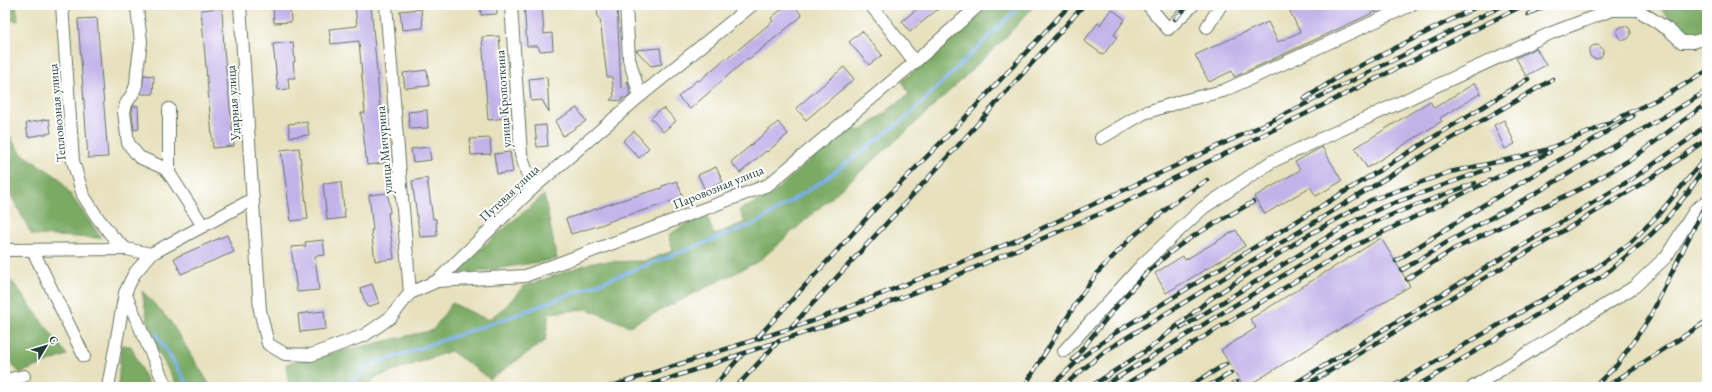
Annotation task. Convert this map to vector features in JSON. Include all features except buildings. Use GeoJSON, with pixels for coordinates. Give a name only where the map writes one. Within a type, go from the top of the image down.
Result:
{"type":"FeatureCollection","features":[{"type":"Feature","properties":{"kind":"street","name":"Тепловозная улица"},"geometry":{"type":"LineString","coordinates":[[62,5],[73,161],[83,195],[90,208],[126,249]]}},
{"type":"Feature","properties":{"kind":"street","name":"Ударная улица"},"geometry":{"type":"LineString","coordinates":[[240,5],[260,310],[268,344]]}},
{"type":"Feature","properties":{"kind":"street","name":"улица Мичурина"},"geometry":{"type":"LineString","coordinates":[[386,5],[410,293]]}},
{"type":"Feature","properties":{"kind":"street","name":"улица Кропоткина"},"geometry":{"type":"LineString","coordinates":[[511,5],[521,154],[532,189]]}},
{"type":"Feature","properties":{"kind":"street"},"geometry":{"type":"LineString","coordinates":[[626,5],[629,59],[640,96]]}},
{"type":"Feature","properties":{"kind":"street","name":"Путевая улица"},"geometry":{"type":"LineString","coordinates":[[268,344],[285,354],[311,355],[365,335],[391,317],[410,293],[437,281],[532,189],[640,96],[752,5]]}},
{"type":"Feature","properties":{"kind":"street"},"geometry":{"type":"LineString","coordinates":[[871,5],[915,62]]}},
{"type":"Feature","properties":{"kind":"street","name":"Паровозная улица"},"geometry":{"type":"LineString","coordinates":[[437,281],[525,276],[768,185],[915,62],[979,5]]}},
{"type":"Feature","properties":{"kind":"street"},"geometry":{"type":"LineString","coordinates":[[1148,5],[1168,29],[1193,5]]}},
{"type":"Feature","properties":{"kind":"street"},"geometry":{"type":"LineString","coordinates":[[1207,26],[1221,5]]}},
{"type":"Feature","properties":{"kind":"street"},"geometry":{"type":"LineString","coordinates":[[1101,138],[1144,113],[1182,101],[1223,91],[1411,5]]}},
{"type":"Feature","properties":{"kind":"street"},"geometry":{"type":"LineString","coordinates":[[137,8],[141,42],[136,85],[134,93],[126,104],[124,112],[128,144],[139,157],[164,168],[169,173],[203,226]]}},
{"type":"Feature","properties":{"kind":"street"},"geometry":{"type":"LineString","coordinates":[[1064,351],[1142,265],[1203,208],[1271,162],[1551,33],[1612,10],[1638,10],[1669,30],[1682,42],[1707,38]]}},
{"type":"Feature","properties":{"kind":"street"},"geometry":{"type":"LineString","coordinates":[[169,109],[169,173]]}},
{"type":"Feature","properties":{"kind":"street"},"geometry":{"type":"LineString","coordinates":[[108,387],[125,293],[134,274],[152,254],[253,199]]}},
{"type":"Feature","properties":{"kind":"street"},"geometry":{"type":"LineString","coordinates":[[1472,387],[1634,287],[1666,257],[1696,209],[1707,202]]}},
{"type":"Feature","properties":{"kind":"street"},"geometry":{"type":"LineString","coordinates":[[5,250],[33,251],[126,249],[152,254]]}},
{"type":"Feature","properties":{"kind":"street"},"geometry":{"type":"LineString","coordinates":[[33,251],[84,356]]}},
{"type":"Feature","properties":{"kind":"street"},"geometry":{"type":"LineString","coordinates":[[125,293],[166,387]]}},
{"type":"Feature","properties":{"kind":"street"},"geometry":{"type":"LineString","coordinates":[[5,380],[24,376]]}},
{"type":"Feature","properties":{"kind":"green space"},"geometry":{"type":"Polygon","coordinates":[[[5,5],[16,5],[18,21],[5,19],[5,5]]]}},
{"type":"Feature","properties":{"kind":"green space"},"geometry":{"type":"Polygon","coordinates":[[[991,5],[1035,5],[1003,40],[918,121],[759,261],[629,326],[587,309],[549,313],[545,341],[490,379],[451,351],[374,378],[371,387],[289,387],[286,364],[433,330],[452,303],[488,320],[506,306],[523,287],[593,262],[645,261],[673,251],[668,235],[706,213],[714,235],[745,222],[739,210],[770,196],[846,127],[861,131],[909,94],[902,81],[991,5]]]}},
{"type":"Feature","properties":{"kind":"green space"},"geometry":{"type":"Polygon","coordinates":[[[1654,5],[1707,5],[1707,32],[1684,34],[1662,10],[1654,5]]]}},
{"type":"Feature","properties":{"kind":"green space"},"geometry":{"type":"Polygon","coordinates":[[[5,130],[21,153],[59,178],[101,238],[32,235],[5,184],[5,130]]]}},
{"type":"Feature","properties":{"kind":"green space"},"geometry":{"type":"Polygon","coordinates":[[[544,195],[557,259],[447,277],[544,195]]]}},
{"type":"Feature","properties":{"kind":"green space"},"geometry":{"type":"Polygon","coordinates":[[[5,275],[15,285],[67,355],[20,373],[5,357],[5,275]]]}},
{"type":"Feature","properties":{"kind":"green space"},"geometry":{"type":"Polygon","coordinates":[[[142,291],[170,321],[211,387],[178,387],[151,339],[142,291]]]}},
{"type":"Feature","properties":{"kind":"green space"},"geometry":{"type":"Polygon","coordinates":[[[121,345],[131,346],[149,387],[118,387],[121,345]]]}},
{"type":"Feature","properties":{"kind":"waterway"},"geometry":{"type":"LineString","coordinates":[[346,387],[368,366],[513,316],[757,223],[824,180],[907,117],[1021,5]]}},
{"type":"Feature","properties":{"kind":"waterway"},"geometry":{"type":"LineString","coordinates":[[156,334],[189,387]]}},
{"type":"Feature","properties":{"kind":"railway"},"geometry":{"type":"LineString","coordinates":[[758,337],[875,209],[963,120],[1070,5]]}},
{"type":"Feature","properties":{"kind":"railway"},"geometry":{"type":"LineString","coordinates":[[792,326],[965,138],[1084,5]]}},
{"type":"Feature","properties":{"kind":"railway"},"geometry":{"type":"LineString","coordinates":[[1175,19],[1189,5]]}},
{"type":"Feature","properties":{"kind":"railway"},"geometry":{"type":"LineString","coordinates":[[1304,99],[1340,76],[1480,5]]}},
{"type":"Feature","properties":{"kind":"railway"},"geometry":{"type":"LineString","coordinates":[[609,387],[813,321],[1017,240],[1261,126],[1504,5]]}},
{"type":"Feature","properties":{"kind":"railway"},"geometry":{"type":"LineString","coordinates":[[644,387],[856,315],[939,283],[1104,212],[1243,145],[1524,5]]}},
{"type":"Feature","properties":{"kind":"railway"},"geometry":{"type":"LineString","coordinates":[[1528,14],[1547,5]]}},
{"type":"Feature","properties":{"kind":"railway"},"geometry":{"type":"LineString","coordinates":[[1090,387],[1150,348],[1210,299],[1303,238],[1371,200],[1450,172],[1545,150],[1594,130],[1670,93],[1707,71]]}},
{"type":"Feature","properties":{"kind":"railway"},"geometry":{"type":"LineString","coordinates":[[1050,387],[1082,357],[1115,333],[1528,79]]}},
{"type":"Feature","properties":{"kind":"railway"},"geometry":{"type":"LineString","coordinates":[[1062,387],[1105,351],[1437,147],[1553,79]]}},
{"type":"Feature","properties":{"kind":"railway"},"geometry":{"type":"LineString","coordinates":[[1402,270],[1446,243],[1541,190],[1707,91]]}},
{"type":"Feature","properties":{"kind":"railway"},"geometry":{"type":"LineString","coordinates":[[1407,279],[1454,249],[1584,187],[1633,158],[1707,103]]}},
{"type":"Feature","properties":{"kind":"railway"},"geometry":{"type":"LineString","coordinates":[[1396,261],[1482,206],[1633,116]]}},
{"type":"Feature","properties":{"kind":"railway"},"geometry":{"type":"LineString","coordinates":[[1289,387],[1632,179],[1688,140],[1707,124]]}},
{"type":"Feature","properties":{"kind":"railway"},"geometry":{"type":"LineString","coordinates":[[1303,387],[1633,189],[1668,167],[1707,139]]}},
{"type":"Feature","properties":{"kind":"railway"},"geometry":{"type":"LineString","coordinates":[[1121,387],[1350,248],[1550,152]]}},
{"type":"Feature","properties":{"kind":"railway"},"geometry":{"type":"LineString","coordinates":[[1392,387],[1593,270],[1630,243],[1658,215],[1707,156]]}},
{"type":"Feature","properties":{"kind":"railway"},"geometry":{"type":"LineString","coordinates":[[1415,387],[1604,275],[1642,243],[1665,221],[1689,191],[1707,164]]}},
{"type":"Feature","properties":{"kind":"railway"},"geometry":{"type":"LineString","coordinates":[[1181,328],[1350,223],[1383,207],[1488,169]]}},
{"type":"Feature","properties":{"kind":"railway"},"geometry":{"type":"LineString","coordinates":[[1024,387],[1080,297],[1098,272],[1131,238],[1175,202],[1207,180]]}},
{"type":"Feature","properties":{"kind":"railway"},"geometry":{"type":"LineString","coordinates":[[1102,387],[1321,252],[1375,222],[1475,183]]}},
{"type":"Feature","properties":{"kind":"railway"},"geometry":{"type":"LineString","coordinates":[[1594,387],[1617,365],[1649,319],[1707,201]]}},
{"type":"Feature","properties":{"kind":"railway"},"geometry":{"type":"LineString","coordinates":[[1073,360],[1125,296],[1170,252],[1217,222],[1253,202]]}},
{"type":"Feature","properties":{"kind":"railway"},"geometry":{"type":"LineString","coordinates":[[1606,387],[1707,321]]}},
{"type":"Feature","properties":{"kind":"railway"},"geometry":{"type":"LineString","coordinates":[[736,387],[777,343]]}},
{"type":"Feature","properties":{"kind":"railway"},"geometry":{"type":"LineString","coordinates":[[713,387],[742,355]]}},
{"type":"Feature","properties":{"kind":"railway"},"geometry":{"type":"LineString","coordinates":[[1188,387],[1226,364]]}},
{"type":"Feature","properties":{"kind":"railway"},"geometry":{"type":"LineString","coordinates":[[1207,387],[1231,373]]}},
{"type":"Feature","properties":{"kind":"railway"},"geometry":{"type":"LineString","coordinates":[[1228,387],[1237,382]]}}]}
